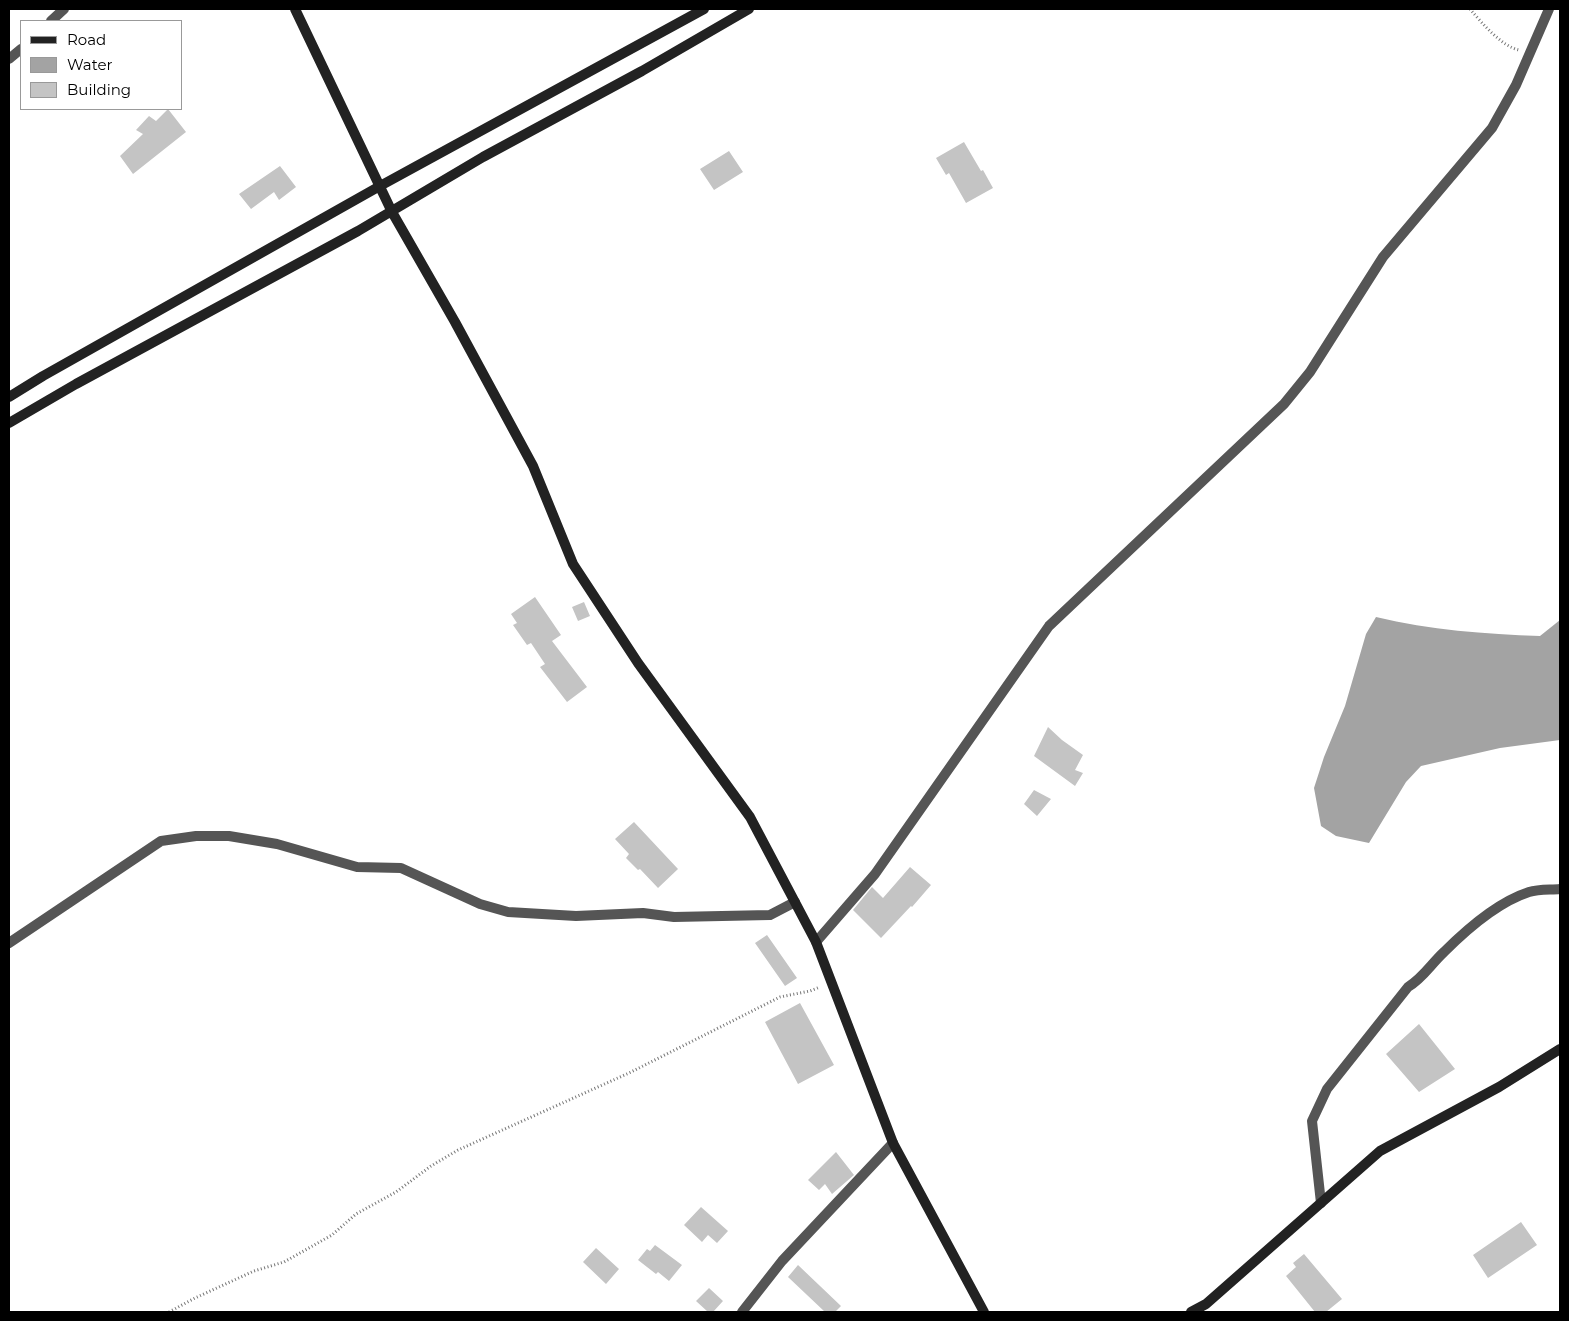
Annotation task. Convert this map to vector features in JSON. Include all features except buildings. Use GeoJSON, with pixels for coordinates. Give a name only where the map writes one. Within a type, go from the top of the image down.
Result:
{"type":"FeatureCollection","features":[{"type":"Feature","properties":{"kind":"street"},"geometry":{"type":"LineString","coordinates":[[52,20],[64,9]]}},
{"type":"Feature","properties":{"kind":"street"},"geometry":{"type":"LineString","coordinates":[[295,9],[392,212],[455,322],[533,466],[573,564],[638,663],[750,817],[795,902],[816,942],[894,1143],[984,1312]]}},
{"type":"Feature","properties":{"kind":"street"},"geometry":{"type":"LineString","coordinates":[[9,397],[42,376],[380,186],[704,9]]}},
{"type":"Feature","properties":{"kind":"street"},"geometry":{"type":"LineString","coordinates":[[9,423],[76,384],[392,212],[483,157],[642,72],[749,9]]}},
{"type":"Feature","properties":{"kind":"street"},"geometry":{"type":"LineString","coordinates":[[816,942],[875,874],[1049,626],[1284,404],[1305,379],[1384,257],[1492,128],[1516,85],[1549,9]]}},
{"type":"Feature","properties":{"kind":"street"},"geometry":{"type":"LineString","coordinates":[[9,59],[20,50]]}},
{"type":"Feature","properties":{"kind":"street"},"geometry":{"type":"LineString","coordinates":[[9,943],[161,841],[196,836],[230,836],[277,844],[357,867],[400,868],[480,904],[508,912],[576,916],[643,913],[674,917],[770,915],[795,902]]}},
{"type":"Feature","properties":{"kind":"street"},"geometry":{"type":"LineString","coordinates":[[1321,1203],[1312,1121],[1328,1089],[1408,987],[1418,981],[1443,953],[1474,925],[1497,908],[1530,892],[1560,889]]}},
{"type":"Feature","properties":{"kind":"street"},"geometry":{"type":"LineString","coordinates":[[1191,1312],[1206,1304],[1380,1151],[1499,1088],[1560,1049]]}},
{"type":"Feature","properties":{"kind":"street"},"geometry":{"type":"LineString","coordinates":[[742,1312],[782,1261],[894,1143]]}},
{"type":"Feature","properties":{"kind":"path"},"geometry":{"type":"LineString","coordinates":[[1470,9],[1486,28],[1513,48],[1530,52]]}},
{"type":"Feature","properties":{"kind":"path"},"geometry":{"type":"LineString","coordinates":[[169,1312],[254,1271],[284,1262],[324,1240],[356,1214],[396,1192],[458,1150],[629,1073],[780,998],[810,991],[832,981]]}},
{"type":"Feature","properties":{"kind":"water"},"geometry":{"type":"Polygon","coordinates":[[[1376,617],[1458,631],[1540,636],[1560,620],[1560,740],[1500,748],[1421,766],[1406,782],[1369,843],[1336,836],[1321,826],[1314,788],[1324,757],[1345,706],[1366,634],[1376,617]]]}}]}
